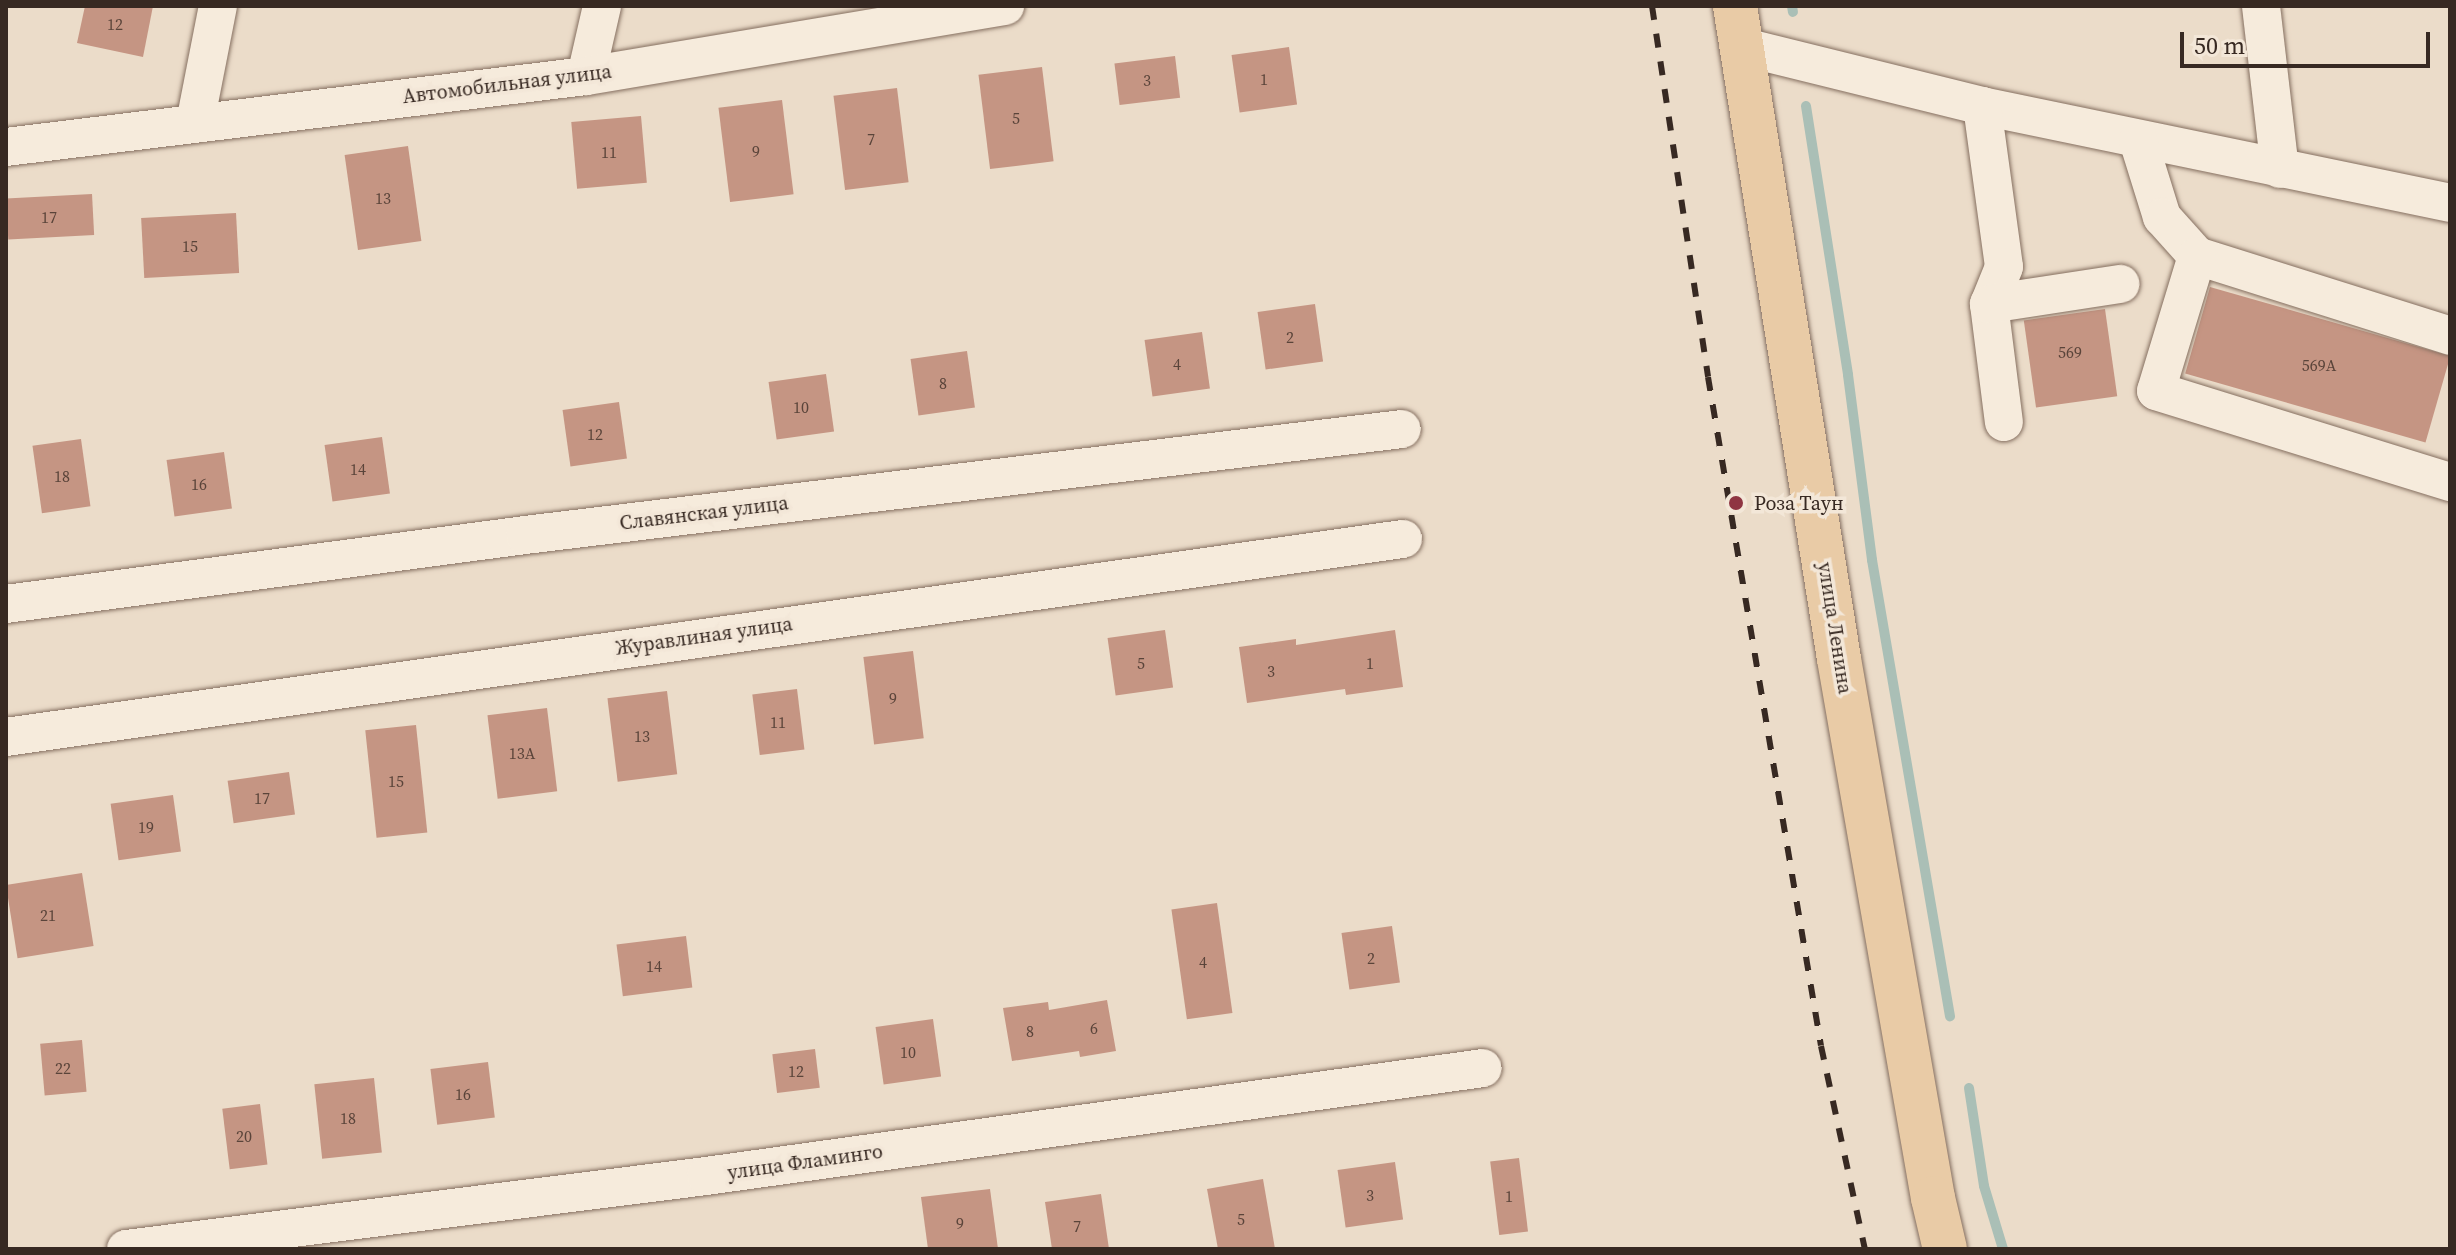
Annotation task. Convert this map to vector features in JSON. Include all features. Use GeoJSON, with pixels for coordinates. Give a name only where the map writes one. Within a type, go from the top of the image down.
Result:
{"type":"FeatureCollection","features":[{"type":"Feature","properties":{"kind":"main road","name":"улица Ленина"},"geometry":{"type":"LineString","coordinates":[[1737,26],[1845,690],[1933,1198],[1945,1249]]}},
{"type":"Feature","properties":{"kind":"street"},"geometry":{"type":"LineString","coordinates":[[195,123],[218,6]]}},
{"type":"Feature","properties":{"kind":"street"},"geometry":{"type":"LineString","coordinates":[[586,76],[602,6]]}},
{"type":"Feature","properties":{"kind":"street"},"geometry":{"type":"LineString","coordinates":[[2261,6],[2280,169]]}},
{"type":"Feature","properties":{"kind":"street","name":"Автомобильная улица"},"geometry":{"type":"LineString","coordinates":[[6,147],[586,76],[983,7]]}},
{"type":"Feature","properties":{"kind":"street"},"geometry":{"type":"LineString","coordinates":[[1737,26],[1982,106],[2450,203]]}},
{"type":"Feature","properties":{"kind":"street"},"geometry":{"type":"LineString","coordinates":[[1982,106],[2004,267],[1989,304],[2004,422]]}},
{"type":"Feature","properties":{"kind":"street"},"geometry":{"type":"LineString","coordinates":[[2138,140],[2162,217],[2197,256],[2450,336]]}},
{"type":"Feature","properties":{"kind":"street"},"geometry":{"type":"LineString","coordinates":[[2197,256],[2156,391],[2450,482]]}},
{"type":"Feature","properties":{"kind":"street"},"geometry":{"type":"LineString","coordinates":[[1989,304],[2120,284]]}},
{"type":"Feature","properties":{"kind":"street","name":"Славянская улица"},"geometry":{"type":"LineString","coordinates":[[6,604],[540,533],[1402,429]]}},
{"type":"Feature","properties":{"kind":"street","name":"Журавлиная улица"},"geometry":{"type":"LineString","coordinates":[[6,737],[1403,539]]}},
{"type":"Feature","properties":{"kind":"street","name":"улица Фламинго"},"geometry":{"type":"LineString","coordinates":[[126,1249],[706,1176],[1483,1068]]}},
{"type":"Feature","properties":{"kind":"building"},"geometry":{"type":"Polygon","coordinates":[[[85,6],[153,6],[143,57],[77,43],[85,6]]]}},
{"type":"Feature","properties":{"kind":"building"},"geometry":{"type":"Polygon","coordinates":[[[1289,47],[1297,104],[1240,113],[1232,55],[1289,47]]]}},
{"type":"Feature","properties":{"kind":"building"},"geometry":{"type":"Polygon","coordinates":[[[1175,56],[1180,98],[1120,105],[1114,63],[1175,56]]]}},
{"type":"Feature","properties":{"kind":"building"},"geometry":{"type":"Polygon","coordinates":[[[1042,67],[1054,161],[990,169],[978,75],[1042,67]]]}},
{"type":"Feature","properties":{"kind":"building"},"geometry":{"type":"Polygon","coordinates":[[[897,88],[909,182],[845,190],[833,96],[897,88]]]}},
{"type":"Feature","properties":{"kind":"building"},"geometry":{"type":"Polygon","coordinates":[[[782,100],[794,194],[730,202],[718,108],[782,100]]]}},
{"type":"Feature","properties":{"kind":"building"},"geometry":{"type":"Polygon","coordinates":[[[641,116],[647,183],[577,189],[571,122],[641,116]]]}},
{"type":"Feature","properties":{"kind":"building"},"geometry":{"type":"Polygon","coordinates":[[[408,146],[421,241],[358,250],[345,155],[408,146]]]}},
{"type":"Feature","properties":{"kind":"building"},"geometry":{"type":"Polygon","coordinates":[[[92,194],[94,235],[8,239],[6,199],[92,194]]]}},
{"type":"Feature","properties":{"kind":"building"},"geometry":{"type":"Polygon","coordinates":[[[236,213],[239,273],[144,278],[141,218],[236,213]]]}},
{"type":"Feature","properties":{"kind":"building"},"geometry":{"type":"Polygon","coordinates":[[[2210,287],[2450,356],[2426,442],[2185,374],[2210,287]]]}},
{"type":"Feature","properties":{"kind":"building"},"geometry":{"type":"Polygon","coordinates":[[[1315,304],[1323,361],[1266,370],[1258,312],[1315,304]]]}},
{"type":"Feature","properties":{"kind":"building"},"geometry":{"type":"Polygon","coordinates":[[[2105,309],[2117,396],[2036,408],[2024,320],[2105,309]]]}},
{"type":"Feature","properties":{"kind":"building"},"geometry":{"type":"Polygon","coordinates":[[[1202,332],[1210,388],[1152,397],[1145,340],[1202,332]]]}},
{"type":"Feature","properties":{"kind":"building"},"geometry":{"type":"Polygon","coordinates":[[[967,351],[975,407],[918,415],[911,359],[967,351]]]}},
{"type":"Feature","properties":{"kind":"building"},"geometry":{"type":"Polygon","coordinates":[[[826,374],[834,431],[777,440],[769,382],[826,374]]]}},
{"type":"Feature","properties":{"kind":"building"},"geometry":{"type":"Polygon","coordinates":[[[619,402],[627,458],[570,466],[563,410],[619,402]]]}},
{"type":"Feature","properties":{"kind":"building"},"geometry":{"type":"Polygon","coordinates":[[[382,437],[390,493],[332,502],[325,445],[382,437]]]}},
{"type":"Feature","properties":{"kind":"building"},"geometry":{"type":"Polygon","coordinates":[[[81,439],[90,506],[42,513],[32,446],[81,439]]]}},
{"type":"Feature","properties":{"kind":"building"},"geometry":{"type":"Polygon","coordinates":[[[224,452],[232,508],[174,517],[167,460],[224,452]]]}},
{"type":"Feature","properties":{"kind":"building"},"geometry":{"type":"Polygon","coordinates":[[[1165,630],[1173,687],[1116,696],[1108,638],[1165,630]]]}},
{"type":"Feature","properties":{"kind":"building"},"geometry":{"type":"Polygon","coordinates":[[[1395,630],[1403,687],[1346,695],[1345,689],[1247,703],[1239,647],[1296,639],[1296,645],[1395,630]]]}},
{"type":"Feature","properties":{"kind":"building"},"geometry":{"type":"Polygon","coordinates":[[[913,651],[924,738],[874,744],[863,657],[913,651]]]}},
{"type":"Feature","properties":{"kind":"building"},"geometry":{"type":"Polygon","coordinates":[[[797,689],[804,750],[760,755],[752,694],[797,689]]]}},
{"type":"Feature","properties":{"kind":"building"},"geometry":{"type":"Polygon","coordinates":[[[667,691],[677,774],[618,782],[607,698],[667,691]]]}},
{"type":"Feature","properties":{"kind":"building"},"geometry":{"type":"Polygon","coordinates":[[[547,708],[557,791],[498,799],[487,715],[547,708]]]}},
{"type":"Feature","properties":{"kind":"building"},"geometry":{"type":"Polygon","coordinates":[[[416,725],[427,832],[377,838],[365,730],[416,725]]]}},
{"type":"Feature","properties":{"kind":"building"},"geometry":{"type":"Polygon","coordinates":[[[289,772],[295,815],[234,823],[228,781],[289,772]]]}},
{"type":"Feature","properties":{"kind":"building"},"geometry":{"type":"Polygon","coordinates":[[[173,795],[181,851],[119,860],[111,804],[173,795]]]}},
{"type":"Feature","properties":{"kind":"building"},"geometry":{"type":"Polygon","coordinates":[[[82,873],[94,946],[18,958],[6,885],[82,873]]]}},
{"type":"Feature","properties":{"kind":"building"},"geometry":{"type":"Polygon","coordinates":[[[1217,903],[1232,1013],[1187,1019],[1171,909],[1217,903]]]}},
{"type":"Feature","properties":{"kind":"building"},"geometry":{"type":"Polygon","coordinates":[[[1392,926],[1400,982],[1349,990],[1341,933],[1392,926]]]}},
{"type":"Feature","properties":{"kind":"building"},"geometry":{"type":"Polygon","coordinates":[[[686,936],[692,988],[623,996],[617,945],[686,936]]]}},
{"type":"Feature","properties":{"kind":"building"},"geometry":{"type":"Polygon","coordinates":[[[1107,1000],[1116,1051],[1080,1057],[1079,1051],[1012,1061],[1003,1008],[1048,1002],[1049,1010],[1107,1000]]]}},
{"type":"Feature","properties":{"kind":"building"},"geometry":{"type":"Polygon","coordinates":[[[933,1019],[941,1076],[884,1085],[876,1027],[933,1019]]]}},
{"type":"Feature","properties":{"kind":"building"},"geometry":{"type":"Polygon","coordinates":[[[82,1040],[87,1092],[45,1095],[40,1044],[82,1040]]]}},
{"type":"Feature","properties":{"kind":"building"},"geometry":{"type":"Polygon","coordinates":[[[815,1049],[820,1088],[777,1093],[772,1054],[815,1049]]]}},
{"type":"Feature","properties":{"kind":"building"},"geometry":{"type":"Polygon","coordinates":[[[488,1062],[495,1118],[437,1125],[430,1069],[488,1062]]]}},
{"type":"Feature","properties":{"kind":"building"},"geometry":{"type":"Polygon","coordinates":[[[374,1078],[382,1153],[322,1159],[314,1084],[374,1078]]]}},
{"type":"Feature","properties":{"kind":"building"},"geometry":{"type":"Polygon","coordinates":[[[260,1104],[267,1165],[230,1169],[222,1109],[260,1104]]]}},
{"type":"Feature","properties":{"kind":"building"},"geometry":{"type":"Polygon","coordinates":[[[1519,1158],[1528,1231],[1499,1235],[1490,1162],[1519,1158]]]}},
{"type":"Feature","properties":{"kind":"building"},"geometry":{"type":"Polygon","coordinates":[[[1395,1162],[1403,1219],[1346,1228],[1338,1170],[1395,1162]]]}},
{"type":"Feature","properties":{"kind":"building"},"geometry":{"type":"Polygon","coordinates":[[[1263,1179],[1275,1249],[1218,1249],[1207,1189],[1263,1179]]]}},
{"type":"Feature","properties":{"kind":"building"},"geometry":{"type":"Polygon","coordinates":[[[990,1189],[998,1249],[928,1249],[921,1197],[990,1189]]]}},
{"type":"Feature","properties":{"kind":"building"},"geometry":{"type":"Polygon","coordinates":[[[1101,1194],[1109,1249],[1052,1249],[1045,1202],[1101,1194]]]}},
{"type":"Feature","properties":{"kind":"waterway"},"geometry":{"type":"LineString","coordinates":[[1792,6],[1793,12]]}},
{"type":"Feature","properties":{"kind":"waterway"},"geometry":{"type":"LineString","coordinates":[[1806,106],[1848,375],[1872,560],[1950,1016]]}},
{"type":"Feature","properties":{"kind":"waterway"},"geometry":{"type":"LineString","coordinates":[[1969,1088],[1984,1186],[2003,1249]]}},
{"type":"Feature","properties":{"kind":"railway"},"geometry":{"type":"LineString","coordinates":[[1652,6],[1708,377],[1821,1046],[1865,1249]]}},
{"type":"Feature","properties":{"kind":"place","name":"Роза Таун"},"geometry":{"type":"Point","coordinates":[1736,503]}}]}
